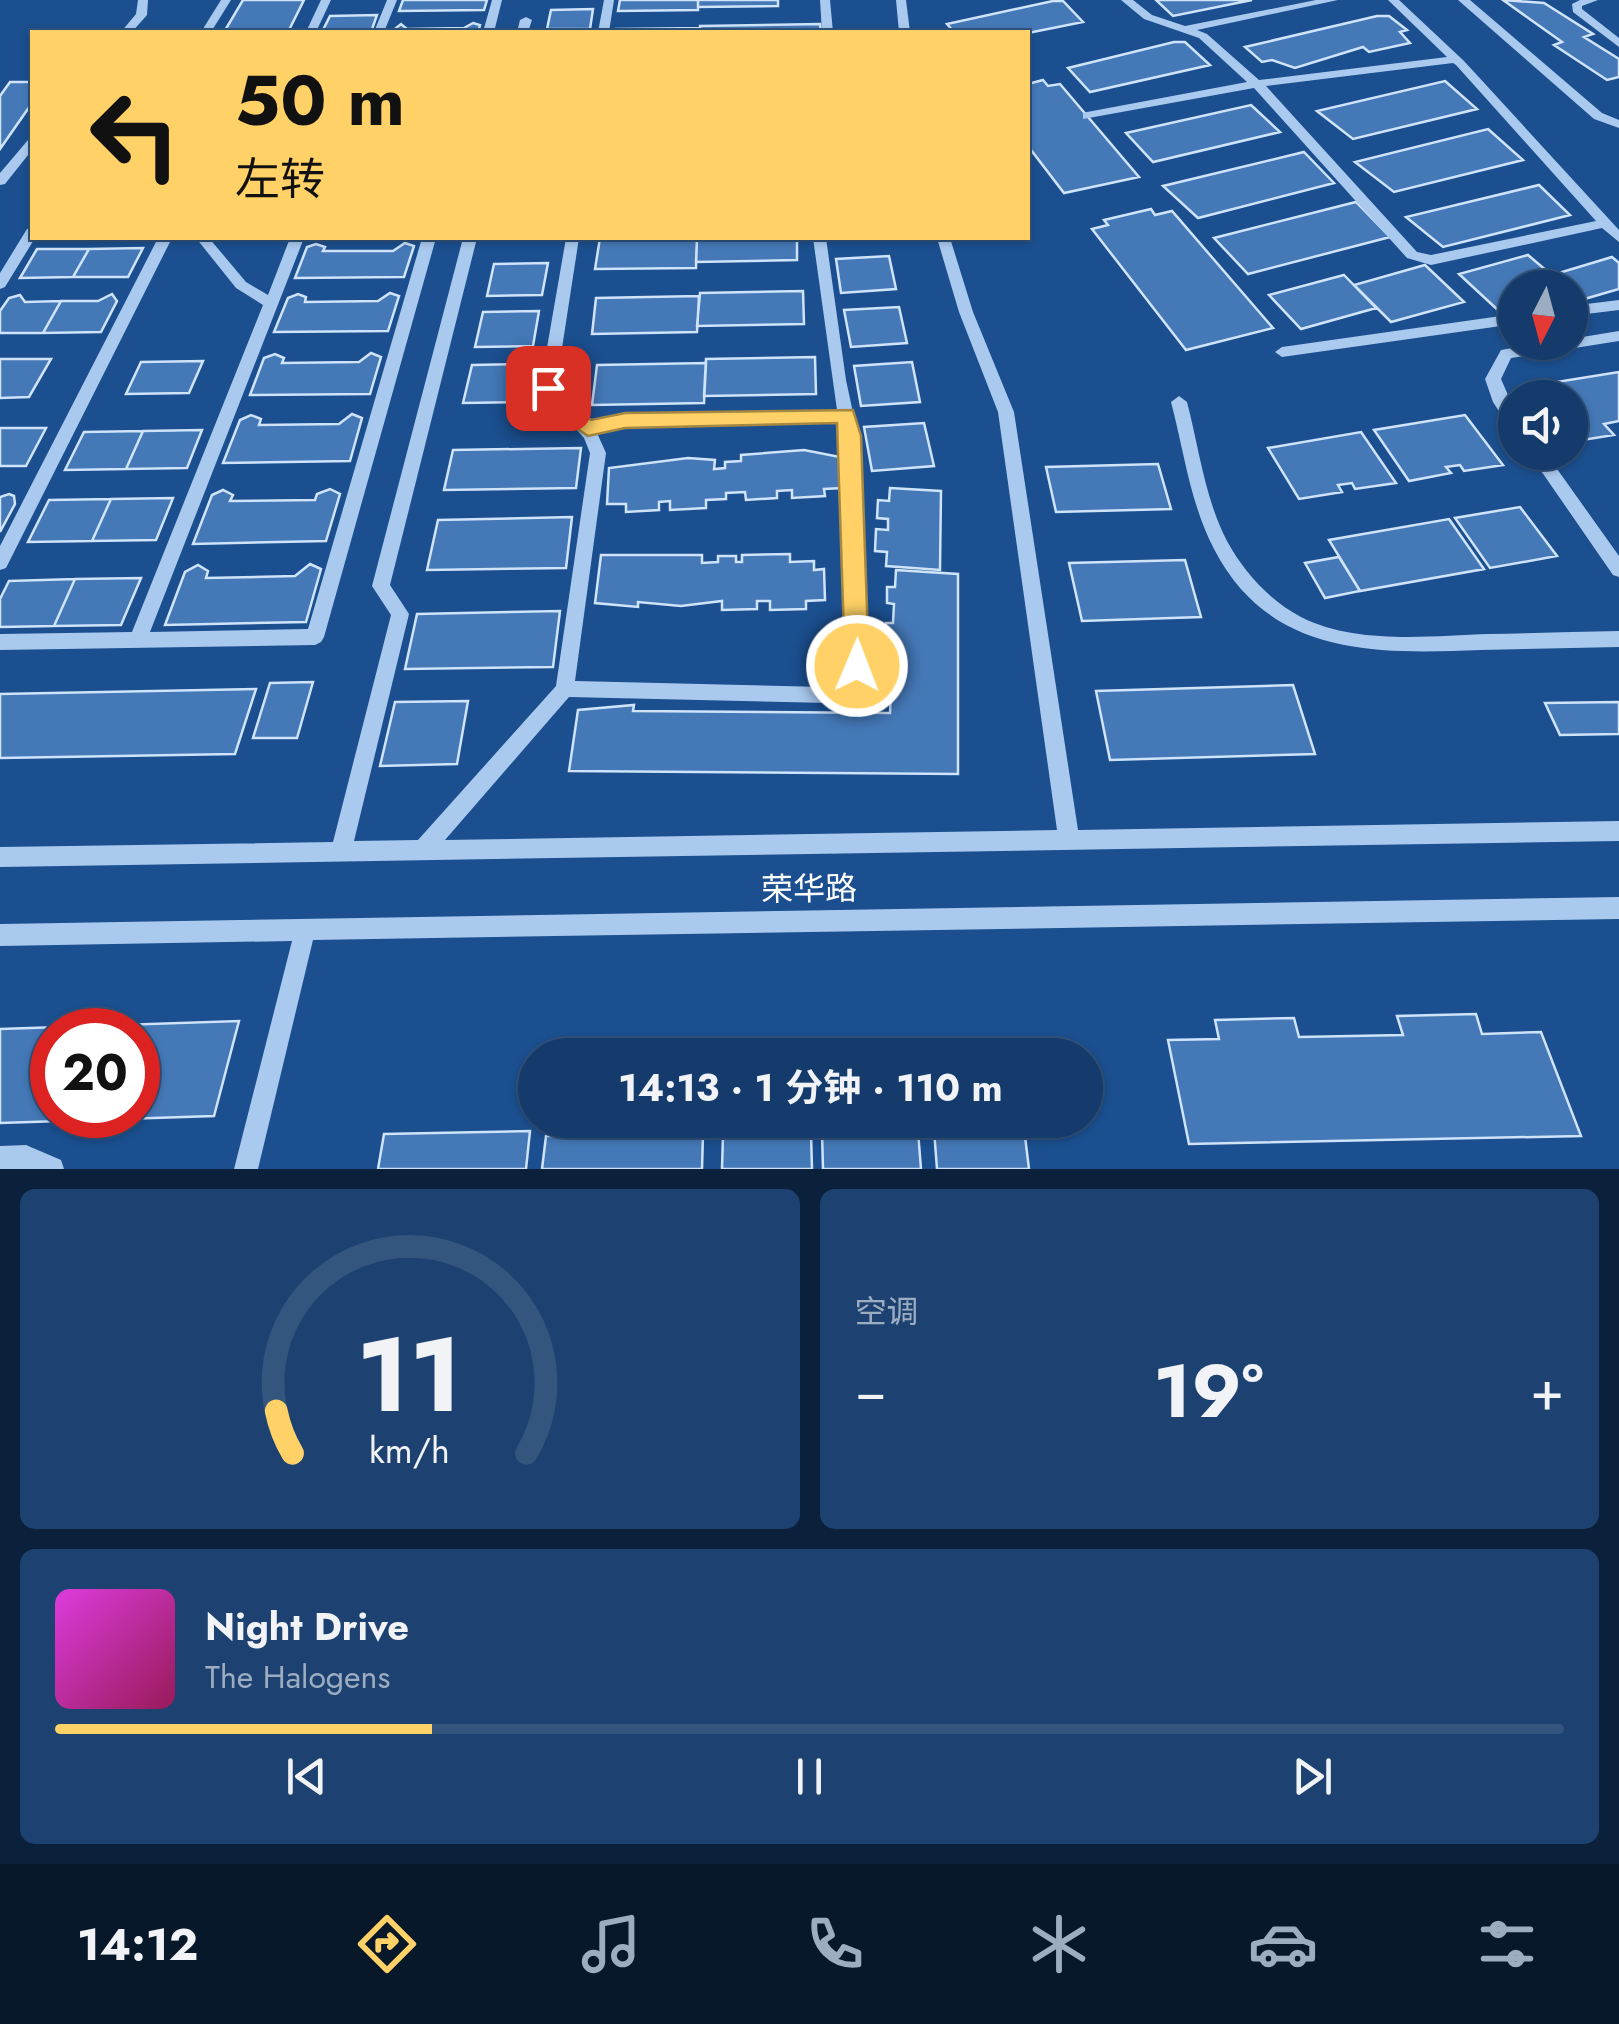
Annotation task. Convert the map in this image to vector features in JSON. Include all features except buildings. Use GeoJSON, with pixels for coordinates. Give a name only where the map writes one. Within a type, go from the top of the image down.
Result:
{"type":"FeatureCollection","features":[{"type":"Feature","properties":{"kind":"street"},"geometry":{"type":"LineString","coordinates":[[128,30],[141,15],[144,0]]}},
{"type":"Feature","properties":{"kind":"street"},"geometry":{"type":"LineString","coordinates":[[207,30],[226,0]]}},
{"type":"Feature","properties":{"kind":"street"},"geometry":{"type":"LineString","coordinates":[[312,30],[326,0]]}},
{"type":"Feature","properties":{"kind":"street"},"geometry":{"type":"LineString","coordinates":[[380,30],[392,0]]}},
{"type":"Feature","properties":{"kind":"street"},"geometry":{"type":"LineString","coordinates":[[489,30],[498,0]]}},
{"type":"Feature","properties":{"kind":"street"},"geometry":{"type":"LineString","coordinates":[[604,30],[609,0]]}},
{"type":"Feature","properties":{"kind":"street"},"geometry":{"type":"LineString","coordinates":[[825,0],[828,30]]}},
{"type":"Feature","properties":{"kind":"street"},"geometry":{"type":"LineString","coordinates":[[901,0],[905,30]]}},
{"type":"Feature","properties":{"kind":"street"},"geometry":{"type":"LineString","coordinates":[[1126,0],[1148,16],[1203,36],[1256,84],[1412,255],[1431,260],[1605,223]]}},
{"type":"Feature","properties":{"kind":"street"},"geometry":{"type":"LineString","coordinates":[[1184,30],[1333,0]]}},
{"type":"Feature","properties":{"kind":"street"},"geometry":{"type":"LineString","coordinates":[[1392,0],[1456,59],[1619,238]]}},
{"type":"Feature","properties":{"kind":"street"},"geometry":{"type":"LineString","coordinates":[[1463,0],[1598,116],[1619,124]]}},
{"type":"Feature","properties":{"kind":"street"},"geometry":{"type":"LineString","coordinates":[[1593,0],[1577,4],[1577,10],[1619,44]]}},
{"type":"Feature","properties":{"kind":"street"},"geometry":{"type":"LineString","coordinates":[[1087,116],[1256,84],[1456,59]]}},
{"type":"Feature","properties":{"kind":"street"},"geometry":{"type":"LineString","coordinates":[[0,181],[30,144]]}},
{"type":"Feature","properties":{"kind":"street"},"geometry":{"type":"LineString","coordinates":[[0,284],[30,235]]}},
{"type":"Feature","properties":{"kind":"street"},"geometry":{"type":"LineString","coordinates":[[0,563],[164,240]]}},
{"type":"Feature","properties":{"kind":"street"},"geometry":{"type":"LineString","coordinates":[[138,640],[297,240]]}},
{"type":"Feature","properties":{"kind":"street"},"geometry":{"type":"LineString","coordinates":[[0,642],[315,636],[429,240]]}},
{"type":"Feature","properties":{"kind":"street"},"geometry":{"type":"LineString","coordinates":[[341,852],[400,614],[381,586],[469,240]]}},
{"type":"Feature","properties":{"kind":"street"},"geometry":{"type":"LineString","coordinates":[[423,850],[565,689],[598,453],[588,429],[558,406],[548,388],[572,240]]}},
{"type":"Feature","properties":{"kind":"street"},"geometry":{"type":"LineString","coordinates":[[565,689],[829,695],[841,686],[860,654],[850,436],[820,240]]}},
{"type":"Feature","properties":{"kind":"street"},"geometry":{"type":"LineString","coordinates":[[945,240],[966,312],[1006,412],[1068,840]]}},
{"type":"Feature","properties":{"kind":"street"},"geometry":{"type":"LineString","coordinates":[[208,241],[241,285],[272,303]]}},
{"type":"Feature","properties":{"kind":"street"},"geometry":{"type":"LineString","coordinates":[[1588,309],[1619,304]]}},
{"type":"Feature","properties":{"kind":"street"},"geometry":{"type":"LineString","coordinates":[[1282,352],[1498,321]]}},
{"type":"Feature","properties":{"kind":"street"},"geometry":{"type":"LineString","coordinates":[[1498,395],[1493,379],[1506,354],[1619,336]]}},
{"type":"Feature","properties":{"kind":"street"},"geometry":{"type":"LineString","coordinates":[[1179,402],[1221,545],[1246,584],[1293,622],[1334,639],[1376,645],[1619,638]]}},
{"type":"Feature","properties":{"kind":"street"},"geometry":{"type":"LineString","coordinates":[[588,429],[625,420],[846,416]]}},
{"type":"Feature","properties":{"kind":"street"},"geometry":{"type":"LineString","coordinates":[[1549,470],[1619,570]]}},
{"type":"Feature","properties":{"kind":"street","name":"荣华路"},"geometry":{"type":"LineString","coordinates":[[0,857],[1619,831]]}},
{"type":"Feature","properties":{"kind":"street","name":"荣华路"},"geometry":{"type":"LineString","coordinates":[[0,935],[1619,908]]}},
{"type":"Feature","properties":{"kind":"street"},"geometry":{"type":"LineString","coordinates":[[246,1169],[305,930]]}},
{"type":"Feature","properties":{"kind":"street"},"geometry":{"type":"LineString","coordinates":[[0,1158],[26,1158],[52,1169]]}},
{"type":"Feature","properties":{"kind":"route"},"geometry":{"type":"LineString","coordinates":[[548,388],[558,406],[588,429],[625,420],[846,416],[860,654],[857,666]]}}]}
